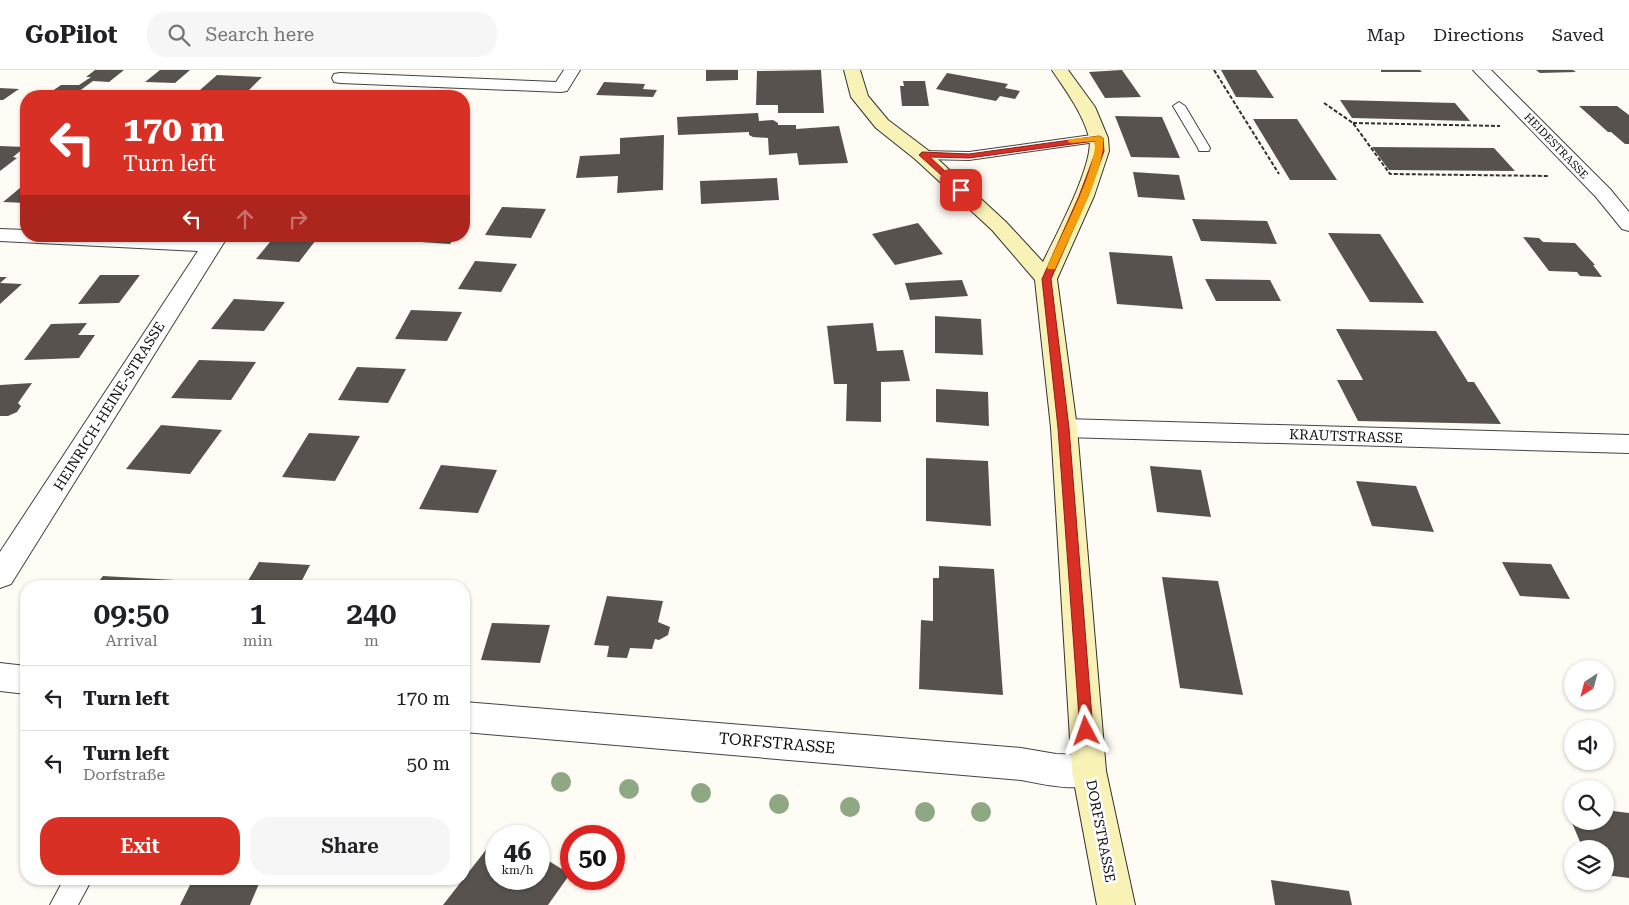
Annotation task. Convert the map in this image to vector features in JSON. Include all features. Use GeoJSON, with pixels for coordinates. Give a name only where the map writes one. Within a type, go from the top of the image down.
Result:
{"type":"FeatureCollection","features":[{"type":"Feature","properties":{"kind":"main road"},"geometry":{"type":"LineString","coordinates":[[852,70],[860,97],[882,124],[922,155],[999,226],[1046,279],[1084,196],[1100,151],[1099,138],[1086,107],[1060,70]]}},
{"type":"Feature","properties":{"kind":"main road","name":"DORFSTRASSE"},"geometry":{"type":"LineString","coordinates":[[1046,279],[1064,428],[1089,771],[1116,905]]}},
{"type":"Feature","properties":{"kind":"street"},"geometry":{"type":"LineString","coordinates":[[339,80],[561,87],[572,70]]}},
{"type":"Feature","properties":{"kind":"street","name":"HEIDESTRASSE"},"geometry":{"type":"LineString","coordinates":[[1481,70],[1603,194],[1629,224]]}},
{"type":"Feature","properties":{"kind":"street"},"geometry":{"type":"LineString","coordinates":[[0,235],[20,235]]}},
{"type":"Feature","properties":{"kind":"street","name":"HEINRICH-HEINE-STRASSE"},"geometry":{"type":"LineString","coordinates":[[0,576],[214,242]]}},
{"type":"Feature","properties":{"kind":"street","name":"KRAUTSTRASSE"},"geometry":{"type":"LineString","coordinates":[[1064,428],[1629,444]]}},
{"type":"Feature","properties":{"kind":"street"},"geometry":{"type":"LineString","coordinates":[[0,678],[20,680]]}},
{"type":"Feature","properties":{"kind":"street","name":"TORFSTRASSE"},"geometry":{"type":"LineString","coordinates":[[470,718],[1021,764],[1056,770],[1089,771]]}},
{"type":"Feature","properties":{"kind":"lane"},"geometry":{"type":"LineString","coordinates":[[1179,106],[1204,148]]}},
{"type":"Feature","properties":{"kind":"lane"},"geometry":{"type":"LineString","coordinates":[[922,155],[969,156],[1099,138]]}},
{"type":"Feature","properties":{"kind":"lane"},"geometry":{"type":"LineString","coordinates":[[63,905],[76,885]]}},
{"type":"Feature","properties":{"kind":"path"},"geometry":{"type":"LineString","coordinates":[[1214,70],[1279,174]]}},
{"type":"Feature","properties":{"kind":"path"},"geometry":{"type":"LineString","coordinates":[[1324,104],[1352,123],[1390,174],[1586,177]]}},
{"type":"Feature","properties":{"kind":"path"},"geometry":{"type":"LineString","coordinates":[[1352,123],[1538,127]]}},
{"type":"Feature","properties":{"kind":"building"},"geometry":{"type":"Polygon","coordinates":[[[95,70],[124,70],[109,82],[93,81],[81,90],[54,90],[61,85],[79,85],[91,77],[86,77],[95,70]]]}},
{"type":"Feature","properties":{"kind":"building"},"geometry":{"type":"Polygon","coordinates":[[[160,70],[190,70],[175,83],[145,82],[160,70]]]}},
{"type":"Feature","properties":{"kind":"building"},"geometry":{"type":"Polygon","coordinates":[[[706,70],[738,70],[738,80],[706,81],[706,70]]]}},
{"type":"Feature","properties":{"kind":"building"},"geometry":{"type":"Polygon","coordinates":[[[821,70],[824,113],[778,113],[778,105],[756,105],[757,71],[821,70]]]}},
{"type":"Feature","properties":{"kind":"building"},"geometry":{"type":"Polygon","coordinates":[[[1122,70],[1141,97],[1105,98],[1089,72],[1122,70]]]}},
{"type":"Feature","properties":{"kind":"building"},"geometry":{"type":"Polygon","coordinates":[[[1221,70],[1256,70],[1274,98],[1236,97],[1221,70]]]}},
{"type":"Feature","properties":{"kind":"building"},"geometry":{"type":"Polygon","coordinates":[[[1381,70],[1420,70],[1422,72],[1381,72],[1381,70]]]}},
{"type":"Feature","properties":{"kind":"building"},"geometry":{"type":"Polygon","coordinates":[[[1536,70],[1573,70],[1576,72],[1540,73],[1536,70]]]}},
{"type":"Feature","properties":{"kind":"building"},"geometry":{"type":"Polygon","coordinates":[[[947,73],[1008,84],[1005,88],[1020,91],[1015,99],[1000,96],[996,101],[936,89],[947,73]]]}},
{"type":"Feature","properties":{"kind":"building"},"geometry":{"type":"Polygon","coordinates":[[[217,75],[262,77],[249,90],[200,90],[217,75]]]}},
{"type":"Feature","properties":{"kind":"building"},"geometry":{"type":"Polygon","coordinates":[[[903,81],[925,81],[929,106],[902,106],[900,86],[904,86],[903,81]]]}},
{"type":"Feature","properties":{"kind":"building"},"geometry":{"type":"Polygon","coordinates":[[[604,82],[645,84],[643,89],[657,90],[653,97],[596,95],[604,82]]]}},
{"type":"Feature","properties":{"kind":"building"},"geometry":{"type":"Polygon","coordinates":[[[0,88],[19,89],[3,100],[0,100],[0,88]]]}},
{"type":"Feature","properties":{"kind":"building"},"geometry":{"type":"Polygon","coordinates":[[[1340,100],[1455,103],[1470,121],[1352,118],[1340,100]]]}},
{"type":"Feature","properties":{"kind":"building"},"geometry":{"type":"Polygon","coordinates":[[[1579,106],[1617,106],[1629,115],[1629,144],[1625,144],[1611,132],[1608,132],[1579,106]]]}},
{"type":"Feature","properties":{"kind":"building"},"geometry":{"type":"Polygon","coordinates":[[[758,113],[759,121],[773,120],[778,125],[796,125],[796,129],[839,126],[848,163],[799,165],[797,153],[769,155],[768,138],[753,137],[749,135],[749,132],[678,135],[677,117],[758,113]]]}},
{"type":"Feature","properties":{"kind":"building"},"geometry":{"type":"Polygon","coordinates":[[[1115,116],[1162,117],[1180,158],[1131,157],[1115,116]]]}},
{"type":"Feature","properties":{"kind":"building"},"geometry":{"type":"Polygon","coordinates":[[[1253,119],[1297,119],[1337,180],[1290,180],[1253,119]]]}},
{"type":"Feature","properties":{"kind":"building"},"geometry":{"type":"Polygon","coordinates":[[[664,135],[663,190],[617,193],[618,176],[576,178],[580,156],[620,154],[620,138],[664,135]]]}},
{"type":"Feature","properties":{"kind":"building"},"geometry":{"type":"Polygon","coordinates":[[[0,146],[20,147],[20,151],[13,157],[17,158],[0,171],[0,146]]]}},
{"type":"Feature","properties":{"kind":"building"},"geometry":{"type":"Polygon","coordinates":[[[1372,147],[1494,148],[1515,171],[1389,170],[1372,147]]]}},
{"type":"Feature","properties":{"kind":"building"},"geometry":{"type":"Polygon","coordinates":[[[1133,172],[1179,175],[1185,200],[1138,197],[1133,172]]]}},
{"type":"Feature","properties":{"kind":"building"},"geometry":{"type":"Polygon","coordinates":[[[777,178],[779,200],[701,204],[700,181],[777,178]]]}},
{"type":"Feature","properties":{"kind":"building"},"geometry":{"type":"Polygon","coordinates":[[[20,188],[20,203],[3,202],[20,188]]]}},
{"type":"Feature","properties":{"kind":"building"},"geometry":{"type":"Polygon","coordinates":[[[502,207],[546,209],[531,238],[485,235],[502,207]]]}},
{"type":"Feature","properties":{"kind":"building"},"geometry":{"type":"Polygon","coordinates":[[[1192,219],[1267,221],[1277,244],[1201,241],[1192,219]]]}},
{"type":"Feature","properties":{"kind":"building"},"geometry":{"type":"Polygon","coordinates":[[[918,223],[943,254],[895,265],[872,234],[918,223]]]}},
{"type":"Feature","properties":{"kind":"building"},"geometry":{"type":"Polygon","coordinates":[[[1328,233],[1380,234],[1424,303],[1370,302],[1328,233]]]}},
{"type":"Feature","properties":{"kind":"building"},"geometry":{"type":"Polygon","coordinates":[[[1523,237],[1539,238],[1543,242],[1575,243],[1595,265],[1593,265],[1602,277],[1580,276],[1577,272],[1549,271],[1523,237]]]}},
{"type":"Feature","properties":{"kind":"building"},"geometry":{"type":"Polygon","coordinates":[[[270,242],[314,242],[299,262],[256,259],[270,242]]]}},
{"type":"Feature","properties":{"kind":"building"},"geometry":{"type":"Polygon","coordinates":[[[421,242],[451,242],[450,244],[421,242]]]}},
{"type":"Feature","properties":{"kind":"building"},"geometry":{"type":"Polygon","coordinates":[[[1109,252],[1172,256],[1183,309],[1117,304],[1109,252]]]}},
{"type":"Feature","properties":{"kind":"building"},"geometry":{"type":"Polygon","coordinates":[[[475,261],[517,264],[501,292],[458,289],[475,261]]]}},
{"type":"Feature","properties":{"kind":"building"},"geometry":{"type":"Polygon","coordinates":[[[100,275],[140,275],[119,303],[78,304],[100,275]]]}},
{"type":"Feature","properties":{"kind":"building"},"geometry":{"type":"Polygon","coordinates":[[[0,277],[7,277],[0,283],[0,277]]]}},
{"type":"Feature","properties":{"kind":"building"},"geometry":{"type":"Polygon","coordinates":[[[1205,279],[1270,280],[1281,301],[1216,301],[1205,279]]]}},
{"type":"Feature","properties":{"kind":"building"},"geometry":{"type":"Polygon","coordinates":[[[962,280],[968,296],[910,300],[905,283],[962,280]]]}},
{"type":"Feature","properties":{"kind":"building"},"geometry":{"type":"Polygon","coordinates":[[[0,283],[22,284],[0,304],[0,283]]]}},
{"type":"Feature","properties":{"kind":"building"},"geometry":{"type":"Polygon","coordinates":[[[234,299],[285,302],[264,331],[211,329],[234,299]]]}},
{"type":"Feature","properties":{"kind":"building"},"geometry":{"type":"Polygon","coordinates":[[[411,310],[462,312],[447,341],[395,339],[411,310]]]}},
{"type":"Feature","properties":{"kind":"building"},"geometry":{"type":"Polygon","coordinates":[[[935,316],[981,319],[983,355],[935,353],[935,316]]]}},
{"type":"Feature","properties":{"kind":"building"},"geometry":{"type":"Polygon","coordinates":[[[87,323],[78,335],[95,335],[79,358],[24,360],[51,324],[87,323]]]}},
{"type":"Feature","properties":{"kind":"building"},"geometry":{"type":"Polygon","coordinates":[[[873,323],[877,351],[903,350],[910,381],[881,382],[881,422],[846,421],[847,384],[834,384],[827,326],[873,323]]]}},
{"type":"Feature","properties":{"kind":"building"},"geometry":{"type":"Polygon","coordinates":[[[1336,329],[1436,331],[1468,382],[1474,382],[1501,424],[1358,421],[1337,380],[1363,380],[1336,329]]]}},
{"type":"Feature","properties":{"kind":"building"},"geometry":{"type":"Polygon","coordinates":[[[199,360],[256,362],[231,400],[171,398],[199,360]]]}},
{"type":"Feature","properties":{"kind":"building"},"geometry":{"type":"Polygon","coordinates":[[[357,367],[406,369],[388,403],[338,400],[357,367]]]}},
{"type":"Feature","properties":{"kind":"building"},"geometry":{"type":"Polygon","coordinates":[[[32,383],[18,403],[21,406],[17,412],[8,416],[0,416],[0,385],[32,383]]]}},
{"type":"Feature","properties":{"kind":"building"},"geometry":{"type":"Polygon","coordinates":[[[936,389],[988,392],[989,426],[936,422],[936,389]]]}},
{"type":"Feature","properties":{"kind":"building"},"geometry":{"type":"Polygon","coordinates":[[[161,425],[222,430],[190,474],[126,469],[161,425]]]}},
{"type":"Feature","properties":{"kind":"building"},"geometry":{"type":"Polygon","coordinates":[[[309,433],[360,436],[335,481],[282,477],[309,433]]]}},
{"type":"Feature","properties":{"kind":"building"},"geometry":{"type":"Polygon","coordinates":[[[926,458],[988,461],[991,526],[926,521],[926,458]]]}},
{"type":"Feature","properties":{"kind":"building"},"geometry":{"type":"Polygon","coordinates":[[[441,465],[497,470],[478,513],[419,509],[441,465]]]}},
{"type":"Feature","properties":{"kind":"building"},"geometry":{"type":"Polygon","coordinates":[[[1150,466],[1201,470],[1211,517],[1157,512],[1150,466]]]}},
{"type":"Feature","properties":{"kind":"building"},"geometry":{"type":"Polygon","coordinates":[[[1356,481],[1416,486],[1434,532],[1372,526],[1356,481]]]}},
{"type":"Feature","properties":{"kind":"building"},"geometry":{"type":"Polygon","coordinates":[[[259,562],[310,565],[302,580],[248,580],[259,562]]]}},
{"type":"Feature","properties":{"kind":"building"},"geometry":{"type":"Polygon","coordinates":[[[1502,562],[1551,564],[1570,599],[1520,596],[1502,562]]]}},
{"type":"Feature","properties":{"kind":"building"},"geometry":{"type":"Polygon","coordinates":[[[939,566],[994,569],[1003,695],[919,689],[921,620],[933,621],[933,578],[939,578],[939,566]]]}},
{"type":"Feature","properties":{"kind":"building"},"geometry":{"type":"Polygon","coordinates":[[[103,576],[175,580],[100,580],[103,576]]]}},
{"type":"Feature","properties":{"kind":"building"},"geometry":{"type":"Polygon","coordinates":[[[1162,577],[1218,581],[1243,695],[1180,688],[1162,577]]]}},
{"type":"Feature","properties":{"kind":"building"},"geometry":{"type":"Polygon","coordinates":[[[607,596],[663,601],[658,622],[670,627],[668,635],[659,640],[655,639],[652,649],[630,648],[627,658],[607,657],[609,646],[594,645],[607,596]]]}},
{"type":"Feature","properties":{"kind":"building"},"geometry":{"type":"Polygon","coordinates":[[[492,623],[550,625],[540,663],[481,660],[492,623]]]}},
{"type":"Feature","properties":{"kind":"building"},"geometry":{"type":"Polygon","coordinates":[[[1614,811],[1629,813],[1629,878],[1614,876],[1614,840],[1579,840],[1575,830],[1614,830],[1614,811]]]}},
{"type":"Feature","properties":{"kind":"building"},"geometry":{"type":"Polygon","coordinates":[[[485,851],[485,890],[550,890],[550,862],[560,868],[560,888],[548,905],[443,905],[459,885],[470,885],[470,870],[485,851]]]}},
{"type":"Feature","properties":{"kind":"building"},"geometry":{"type":"Polygon","coordinates":[[[1271,880],[1349,891],[1352,905],[1275,905],[1271,880]]]}},
{"type":"Feature","properties":{"kind":"building"},"geometry":{"type":"Polygon","coordinates":[[[190,885],[258,885],[250,905],[180,905],[190,885]]]}},
{"type":"Feature","properties":{"kind":"slow traffic"},"geometry":{"type":"LineString","coordinates":[[1051,267],[1084,196],[1100,151],[1099,138],[1071,141]]}},
{"type":"Feature","properties":{"kind":"route"},"geometry":{"type":"LineString","coordinates":[[961,190],[922,155],[969,156],[1099,138],[1100,151],[1084,196],[1046,279],[1064,428],[1086,731]]}}]}
